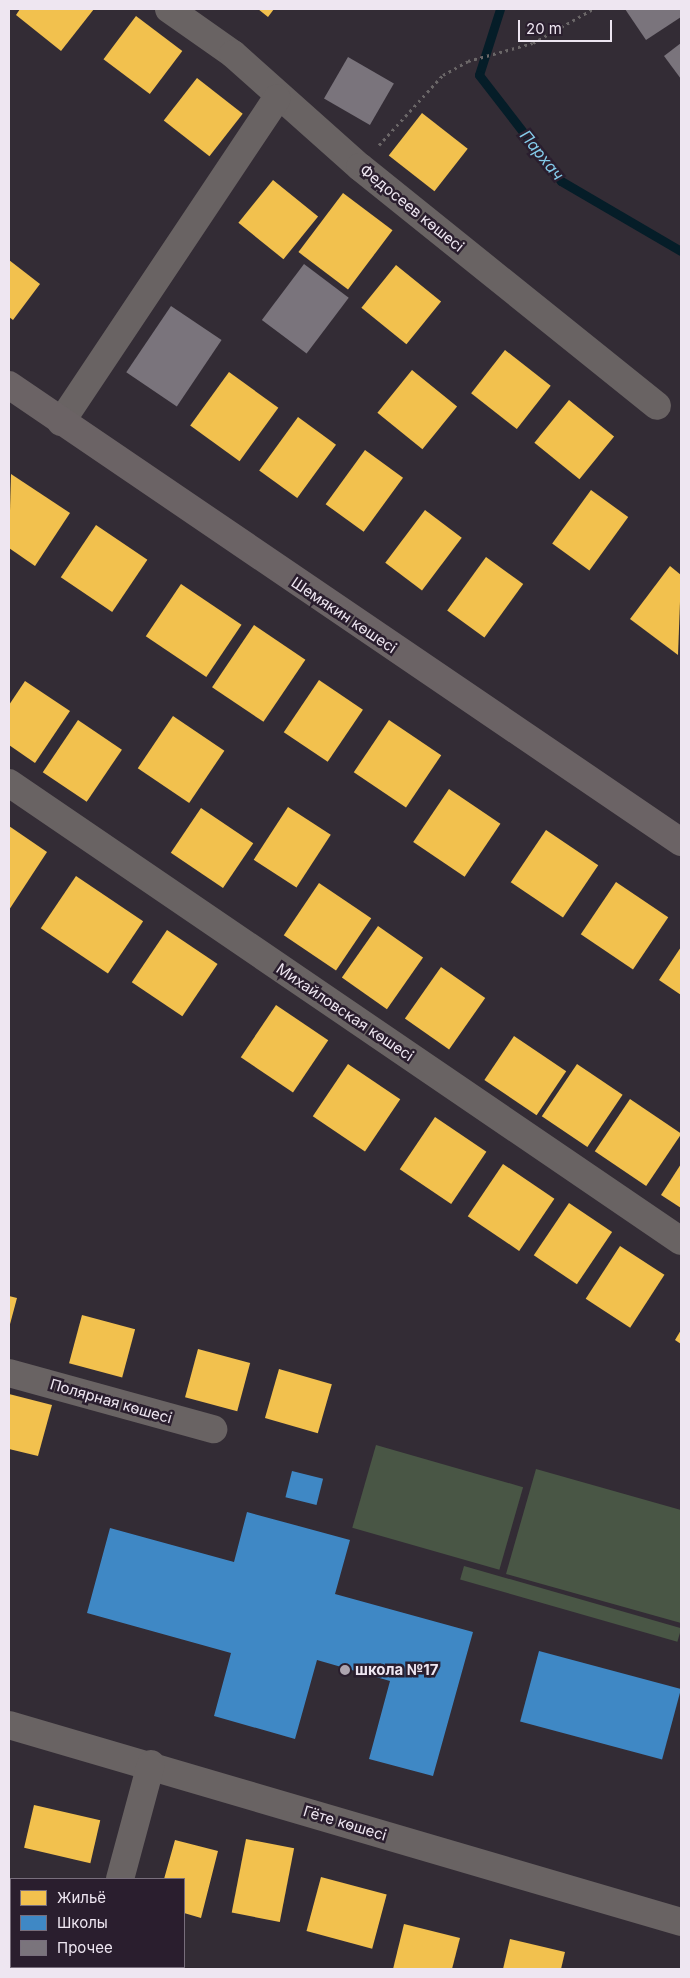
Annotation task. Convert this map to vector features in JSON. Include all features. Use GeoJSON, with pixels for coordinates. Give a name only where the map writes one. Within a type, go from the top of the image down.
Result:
{"type":"FeatureCollection","features":[{"type":"Feature","properties":{"kind":"main road","name":"Шемякин көшесі"},"geometry":{"type":"LineString","coordinates":[[9,385],[681,842]]}},
{"type":"Feature","properties":{"kind":"street","name":"Федосеев көшесі"},"geometry":{"type":"LineString","coordinates":[[169,9],[232,54],[277,98],[360,167],[657,406]]}},
{"type":"Feature","properties":{"kind":"street"},"geometry":{"type":"LineString","coordinates":[[61,422],[277,98]]}},
{"type":"Feature","properties":{"kind":"street","name":"Михайловская көшесі"},"geometry":{"type":"LineString","coordinates":[[9,783],[681,1242]]}},
{"type":"Feature","properties":{"kind":"street","name":"Полярная көшесі"},"geometry":{"type":"LineString","coordinates":[[9,1373],[213,1430]]}},
{"type":"Feature","properties":{"kind":"street","name":"Гёте көшесі"},"geometry":{"type":"LineString","coordinates":[[9,1725],[151,1764],[681,1922]]}},
{"type":"Feature","properties":{"kind":"street"},"geometry":{"type":"LineString","coordinates":[[120,1878],[151,1764]]}},
{"type":"Feature","properties":{"kind":"path"},"geometry":{"type":"LineString","coordinates":[[360,167],[443,76],[468,61],[510,50],[569,25],[593,9]]}},
{"type":"Feature","properties":{"kind":"green space"},"geometry":{"type":"Polygon","coordinates":[[[376,1445],[523,1487],[499,1570],[352,1528],[376,1445]]]}},
{"type":"Feature","properties":{"kind":"green space"},"geometry":{"type":"Polygon","coordinates":[[[536,1469],[681,1510],[681,1623],[506,1574],[536,1469]]]}},
{"type":"Feature","properties":{"kind":"green space"},"geometry":{"type":"Polygon","coordinates":[[[464,1566],[681,1628],[677,1642],[460,1579],[464,1566]]]}},
{"type":"Feature","properties":{"kind":"building: Жильё"},"geometry":{"type":"Polygon","coordinates":[[[20,9],[94,9],[61,51],[16,15],[20,9]]]}},
{"type":"Feature","properties":{"kind":"building: Жильё"},"geometry":{"type":"Polygon","coordinates":[[[258,9],[274,9],[268,17],[258,9]]]}},
{"type":"Feature","properties":{"kind":"building: Жильё"},"geometry":{"type":"Polygon","coordinates":[[[136,16],[182,51],[150,94],[104,59],[136,16]]]}},
{"type":"Feature","properties":{"kind":"building: Жильё"},"geometry":{"type":"Polygon","coordinates":[[[197,78],[243,114],[209,156],[164,121],[197,78]]]}},
{"type":"Feature","properties":{"kind":"building: Жильё"},"geometry":{"type":"Polygon","coordinates":[[[422,113],[468,149],[434,191],[389,156],[422,113]]]}},
{"type":"Feature","properties":{"kind":"building: Жильё"},"geometry":{"type":"Polygon","coordinates":[[[273,180],[318,217],[283,259],[238,223],[273,180]]]}},
{"type":"Feature","properties":{"kind":"building: Жильё"},"geometry":{"type":"Polygon","coordinates":[[[343,193],[393,230],[348,289],[298,252],[343,193]]]}},
{"type":"Feature","properties":{"kind":"building: Жильё"},"geometry":{"type":"Polygon","coordinates":[[[9,260],[40,284],[13,320],[9,317],[9,260]]]}},
{"type":"Feature","properties":{"kind":"building: Жильё"},"geometry":{"type":"Polygon","coordinates":[[[396,265],[441,302],[406,344],[361,308],[396,265]]]}},
{"type":"Feature","properties":{"kind":"building: Жильё"},"geometry":{"type":"Polygon","coordinates":[[[505,350],[551,386],[517,429],[471,393],[505,350]]]}},
{"type":"Feature","properties":{"kind":"building: Жильё"},"geometry":{"type":"Polygon","coordinates":[[[412,370],[457,407],[422,449],[377,413],[412,370]]]}},
{"type":"Feature","properties":{"kind":"building: Жильё"},"geometry":{"type":"Polygon","coordinates":[[[229,372],[278,408],[240,461],[190,425],[229,372]]]}},
{"type":"Feature","properties":{"kind":"building: Жильё"},"geometry":{"type":"Polygon","coordinates":[[[569,400],[614,437],[579,479],[534,443],[569,400]]]}},
{"type":"Feature","properties":{"kind":"building: Жильё"},"geometry":{"type":"Polygon","coordinates":[[[298,417],[336,445],[297,498],[259,470],[298,417]]]}},
{"type":"Feature","properties":{"kind":"building: Жильё"},"geometry":{"type":"Polygon","coordinates":[[[365,450],[403,478],[364,532],[326,504],[365,450]]]}},
{"type":"Feature","properties":{"kind":"building: Жильё"},"geometry":{"type":"Polygon","coordinates":[[[11,474],[70,513],[35,566],[9,548],[11,474]]]}},
{"type":"Feature","properties":{"kind":"building: Жильё"},"geometry":{"type":"Polygon","coordinates":[[[591,490],[628,517],[589,570],[552,543],[591,490]]]}},
{"type":"Feature","properties":{"kind":"building: Жильё"},"geometry":{"type":"Polygon","coordinates":[[[425,510],[462,538],[422,590],[385,563],[425,510]]]}},
{"type":"Feature","properties":{"kind":"building: Жильё"},"geometry":{"type":"Polygon","coordinates":[[[96,525],[147,560],[112,612],[61,577],[96,525]]]}},
{"type":"Feature","properties":{"kind":"building: Жильё"},"geometry":{"type":"Polygon","coordinates":[[[486,557],[523,584],[484,637],[447,610],[486,557]]]}},
{"type":"Feature","properties":{"kind":"building: Жильё"},"geometry":{"type":"Polygon","coordinates":[[[670,566],[681,575],[678,655],[630,619],[670,566]]]}},
{"type":"Feature","properties":{"kind":"building: Жильё"},"geometry":{"type":"Polygon","coordinates":[[[181,584],[242,625],[206,677],[146,636],[181,584]]]}},
{"type":"Feature","properties":{"kind":"building: Жильё"},"geometry":{"type":"Polygon","coordinates":[[[254,625],[305,660],[263,722],[212,687],[254,625]]]}},
{"type":"Feature","properties":{"kind":"building: Жильё"},"geometry":{"type":"Polygon","coordinates":[[[319,680],[363,710],[328,762],[284,732],[319,680]]]}},
{"type":"Feature","properties":{"kind":"building: Жильё"},"geometry":{"type":"Polygon","coordinates":[[[25,681],[70,711],[35,763],[9,745],[9,705],[25,681]]]}},
{"type":"Feature","properties":{"kind":"building: Жильё"},"geometry":{"type":"Polygon","coordinates":[[[173,716],[224,751],[189,803],[138,768],[173,716]]]}},
{"type":"Feature","properties":{"kind":"building: Жильё"},"geometry":{"type":"Polygon","coordinates":[[[78,720],[122,750],[87,802],[43,772],[78,720]]]}},
{"type":"Feature","properties":{"kind":"building: Жильё"},"geometry":{"type":"Polygon","coordinates":[[[389,720],[441,755],[406,807],[354,772],[389,720]]]}},
{"type":"Feature","properties":{"kind":"building: Жильё"},"geometry":{"type":"Polygon","coordinates":[[[449,789],[500,824],[465,877],[413,842],[449,789]]]}},
{"type":"Feature","properties":{"kind":"building: Жильё"},"geometry":{"type":"Polygon","coordinates":[[[288,807],[331,835],[296,888],[254,860],[288,807]]]}},
{"type":"Feature","properties":{"kind":"building: Жильё"},"geometry":{"type":"Polygon","coordinates":[[[201,808],[253,843],[223,888],[171,853],[201,808]]]}},
{"type":"Feature","properties":{"kind":"building: Жильё"},"geometry":{"type":"Polygon","coordinates":[[[9,826],[47,852],[9,910],[9,826]]]}},
{"type":"Feature","properties":{"kind":"building: Жильё"},"geometry":{"type":"Polygon","coordinates":[[[546,830],[598,865],[563,917],[511,882],[546,830]]]}},
{"type":"Feature","properties":{"kind":"building: Жильё"},"geometry":{"type":"Polygon","coordinates":[[[76,876],[143,921],[108,974],[41,928],[76,876]]]}},
{"type":"Feature","properties":{"kind":"building: Жильё"},"geometry":{"type":"Polygon","coordinates":[[[616,882],[668,917],[633,969],[581,934],[616,882]]]}},
{"type":"Feature","properties":{"kind":"building: Жильё"},"geometry":{"type":"Polygon","coordinates":[[[319,883],[371,918],[336,970],[284,935],[319,883]]]}},
{"type":"Feature","properties":{"kind":"building: Жильё"},"geometry":{"type":"Polygon","coordinates":[[[378,926],[423,958],[387,1009],[342,978],[378,926]]]}},
{"type":"Feature","properties":{"kind":"building: Жильё"},"geometry":{"type":"Polygon","coordinates":[[[167,930],[218,964],[182,1016],[132,982],[167,930]]]}},
{"type":"Feature","properties":{"kind":"building: Жильё"},"geometry":{"type":"Polygon","coordinates":[[[681,947],[681,995],[659,980],[681,947]]]}},
{"type":"Feature","properties":{"kind":"building: Жильё"},"geometry":{"type":"Polygon","coordinates":[[[441,967],[485,998],[449,1050],[405,1019],[441,967]]]}},
{"type":"Feature","properties":{"kind":"building: Жильё"},"geometry":{"type":"Polygon","coordinates":[[[276,1005],[328,1040],[293,1092],[241,1057],[276,1005]]]}},
{"type":"Feature","properties":{"kind":"building: Жильё"},"geometry":{"type":"Polygon","coordinates":[[[514,1036],[566,1071],[537,1115],[484,1080],[514,1036]]]}},
{"type":"Feature","properties":{"kind":"building: Жильё"},"geometry":{"type":"Polygon","coordinates":[[[348,1064],[400,1099],[365,1151],[313,1116],[348,1064]]]}},
{"type":"Feature","properties":{"kind":"building: Жильё"},"geometry":{"type":"Polygon","coordinates":[[[577,1064],[623,1095],[587,1147],[542,1116],[577,1064]]]}},
{"type":"Feature","properties":{"kind":"building: Жильё"},"geometry":{"type":"Polygon","coordinates":[[[630,1099],[681,1133],[646,1186],[595,1151],[630,1099]]]}},
{"type":"Feature","properties":{"kind":"building: Жильё"},"geometry":{"type":"Polygon","coordinates":[[[435,1117],[486,1152],[451,1204],[400,1169],[435,1117]]]}},
{"type":"Feature","properties":{"kind":"building: Жильё"},"geometry":{"type":"Polygon","coordinates":[[[503,1164],[554,1199],[519,1251],[468,1216],[503,1164]]]}},
{"type":"Feature","properties":{"kind":"building: Жильё"},"geometry":{"type":"Polygon","coordinates":[[[681,1164],[681,1208],[661,1195],[681,1164]]]}},
{"type":"Feature","properties":{"kind":"building: Жильё"},"geometry":{"type":"Polygon","coordinates":[[[569,1203],[612,1232],[577,1284],[534,1255],[569,1203]]]}},
{"type":"Feature","properties":{"kind":"building: Жильё"},"geometry":{"type":"Polygon","coordinates":[[[620,1246],[664,1275],[630,1328],[586,1299],[620,1246]]]}},
{"type":"Feature","properties":{"kind":"building: Жильё"},"geometry":{"type":"Polygon","coordinates":[[[9,1296],[17,1298],[9,1328],[9,1296]]]}},
{"type":"Feature","properties":{"kind":"building: Жильё"},"geometry":{"type":"Polygon","coordinates":[[[82,1315],[135,1329],[122,1378],[69,1363],[82,1315]]]}},
{"type":"Feature","properties":{"kind":"building: Жильё"},"geometry":{"type":"Polygon","coordinates":[[[681,1330],[681,1344],[675,1340],[681,1330]]]}},
{"type":"Feature","properties":{"kind":"building: Жильё"},"geometry":{"type":"Polygon","coordinates":[[[198,1349],[250,1363],[237,1411],[185,1397],[198,1349]]]}},
{"type":"Feature","properties":{"kind":"building: Жильё"},"geometry":{"type":"Polygon","coordinates":[[[279,1369],[332,1384],[318,1433],[265,1418],[279,1369]]]}},
{"type":"Feature","properties":{"kind":"building: Жильё"},"geometry":{"type":"Polygon","coordinates":[[[9,1394],[52,1405],[38,1456],[9,1449],[9,1394]]]}},
{"type":"Feature","properties":{"kind":"building: Жильё"},"geometry":{"type":"Polygon","coordinates":[[[34,1805],[100,1820],[90,1863],[24,1848],[34,1805]]]}},
{"type":"Feature","properties":{"kind":"building: Жильё"},"geometry":{"type":"Polygon","coordinates":[[[246,1839],[294,1848],[280,1922],[232,1913],[246,1839]]]}},
{"type":"Feature","properties":{"kind":"building: Жильё"},"geometry":{"type":"Polygon","coordinates":[[[175,1840],[218,1851],[201,1918],[185,1913],[185,1878],[164,1878],[175,1840]]]}},
{"type":"Feature","properties":{"kind":"building: Жильё"},"geometry":{"type":"Polygon","coordinates":[[[321,1877],[387,1895],[372,1949],[307,1931],[321,1877]]]}},
{"type":"Feature","properties":{"kind":"building: Жильё"},"geometry":{"type":"Polygon","coordinates":[[[404,1924],[460,1938],[452,1969],[393,1969],[404,1924]]]}},
{"type":"Feature","properties":{"kind":"building: Жильё"},"geometry":{"type":"Polygon","coordinates":[[[510,1939],[565,1952],[561,1969],[503,1969],[510,1939]]]}},
{"type":"Feature","properties":{"kind":"building: Жильё"},"geometry":{"type":"Polygon","coordinates":[[[10,1942],[10,1968],[42,1969],[9,1969],[10,1942]]]}},
{"type":"Feature","properties":{"kind":"building: Школы"},"geometry":{"type":"Polygon","coordinates":[[[292,1471],[323,1479],[317,1505],[285,1497],[292,1471]]]}},
{"type":"Feature","properties":{"kind":"building: Школы"},"geometry":{"type":"Polygon","coordinates":[[[247,1512],[350,1540],[335,1594],[473,1632],[433,1776],[369,1759],[390,1681],[317,1660],[295,1739],[214,1716],[231,1653],[87,1613],[110,1528],[234,1562],[247,1512]]]}},
{"type":"Feature","properties":{"kind":"building: Школы"},"geometry":{"type":"Polygon","coordinates":[[[539,1651],[681,1689],[662,1760],[520,1722],[539,1651]]]}},
{"type":"Feature","properties":{"kind":"building: Прочее"},"geometry":{"type":"Polygon","coordinates":[[[625,9],[681,9],[681,17],[646,40],[625,9]]]}},
{"type":"Feature","properties":{"kind":"building: Прочее"},"geometry":{"type":"Polygon","coordinates":[[[681,43],[681,79],[664,56],[681,43]]]}},
{"type":"Feature","properties":{"kind":"building: Прочее"},"geometry":{"type":"Polygon","coordinates":[[[348,57],[394,84],[370,125],[324,99],[348,57]]]}},
{"type":"Feature","properties":{"kind":"building: Прочее"},"geometry":{"type":"Polygon","coordinates":[[[304,264],[349,298],[307,354],[262,320],[304,264]]]}},
{"type":"Feature","properties":{"kind":"building: Прочее"},"geometry":{"type":"Polygon","coordinates":[[[171,306],[222,340],[177,406],[126,372],[171,306]]]}},
{"type":"Feature","properties":{"kind":"waterway","name":"Пархач"},"geometry":{"type":"LineString","coordinates":[[500,9],[479,75],[561,181],[681,251]]}},
{"type":"Feature","properties":{"kind":"place","name":"школа №17"},"geometry":{"type":"Point","coordinates":[345,1670]}}]}
